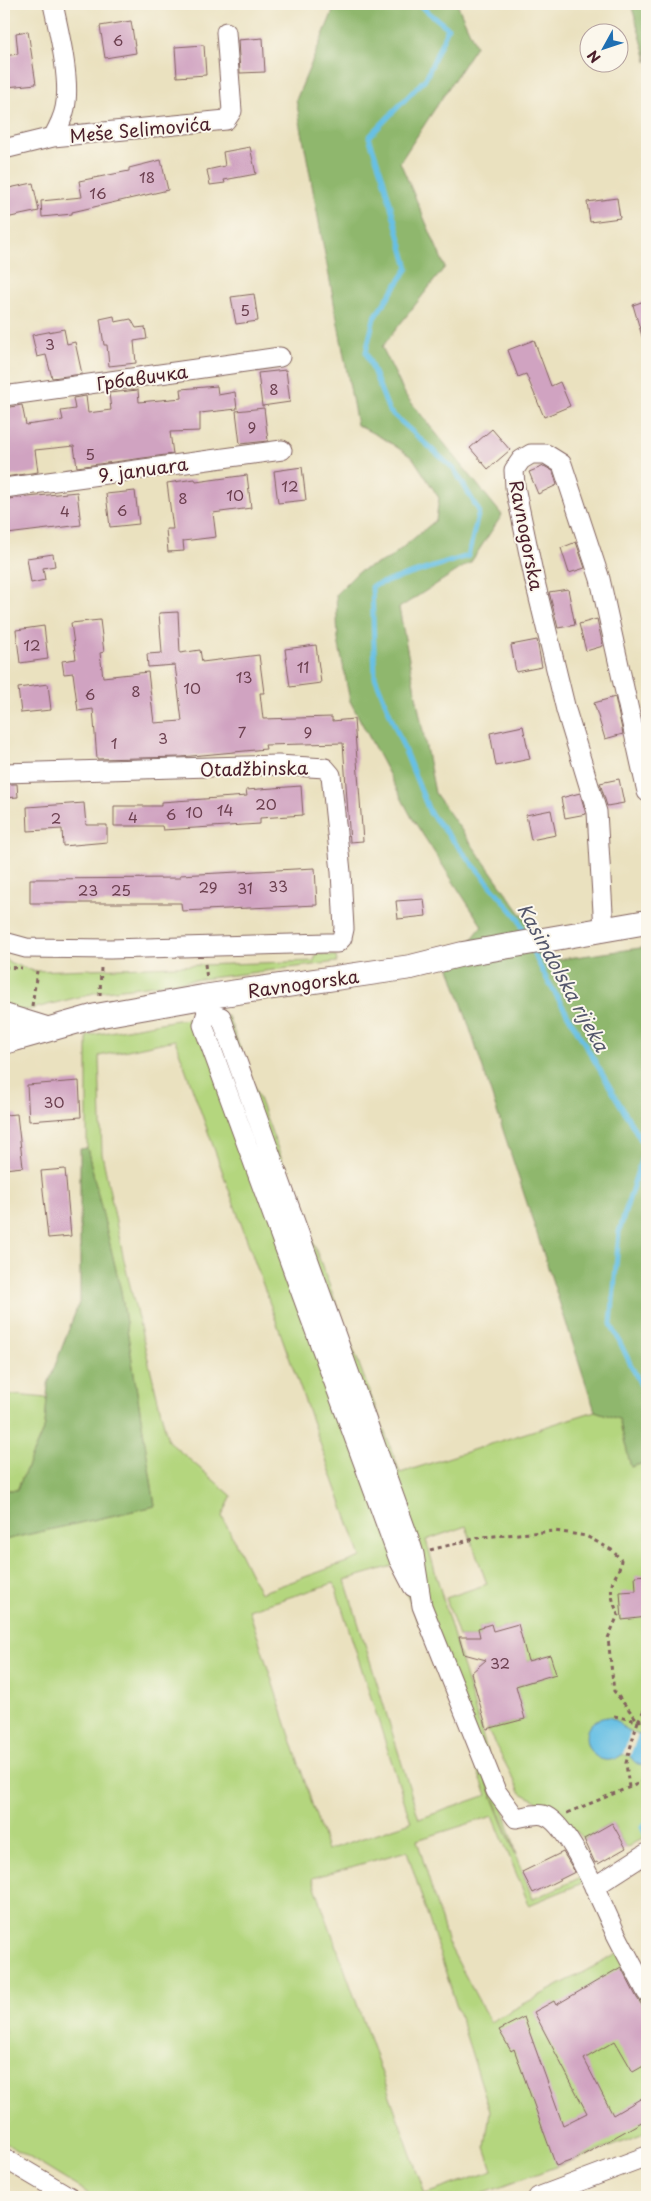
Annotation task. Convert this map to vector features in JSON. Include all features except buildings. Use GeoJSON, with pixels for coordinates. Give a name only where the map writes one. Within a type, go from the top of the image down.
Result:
{"type":"FeatureCollection","features":[{"type":"Feature","properties":{"kind":"main road","name":"Ravnogorska"},"geometry":{"type":"LineString","coordinates":[[4,1042],[38,1022],[96,1016],[411,967],[463,954],[647,922]]}},
{"type":"Feature","properties":{"kind":"main road"},"geometry":{"type":"LineString","coordinates":[[4,1016],[38,1022]]}},
{"type":"Feature","properties":{"kind":"street","name":"Meše Selimovića"},"geometry":{"type":"LineString","coordinates":[[53,4],[64,71],[66,107],[61,124],[53,137]]}},
{"type":"Feature","properties":{"kind":"street","name":"Meše Selimovića"},"geometry":{"type":"LineString","coordinates":[[4,149],[53,137],[226,120],[232,111],[226,32]]}},
{"type":"Feature","properties":{"kind":"street","name":"Грбавичка"},"geometry":{"type":"LineString","coordinates":[[4,396],[280,357]]}},
{"type":"Feature","properties":{"kind":"street","name":"9. januara"},"geometry":{"type":"LineString","coordinates":[[4,488],[282,450]]}},
{"type":"Feature","properties":{"kind":"street","name":"Ravnogorska"},"geometry":{"type":"LineString","coordinates":[[604,929],[597,812],[566,710],[535,582],[515,487],[514,470],[521,460],[531,454],[546,454],[562,464],[600,579],[647,792]]}},
{"type":"Feature","properties":{"kind":"street","name":"Otadžbinska"},"geometry":{"type":"LineString","coordinates":[[4,773],[278,765],[324,768],[331,775],[341,872],[344,932],[337,943]]}},
{"type":"Feature","properties":{"kind":"street","name":"Ravnogorska"},"geometry":{"type":"LineString","coordinates":[[4,942],[26,948],[110,949],[337,943]]}},
{"type":"Feature","properties":{"kind":"street"},"geometry":{"type":"LineString","coordinates":[[206,998],[221,1017],[410,1541],[414,1554],[422,1606],[496,1791],[516,1818],[542,1815],[553,1821],[586,1867],[594,1887],[647,1993]]}},
{"type":"Feature","properties":{"kind":"street"},"geometry":{"type":"LineString","coordinates":[[594,1887],[647,1853]]}},
{"type":"Feature","properties":{"kind":"street"},"geometry":{"type":"LineString","coordinates":[[538,2197],[647,2156]]}},
{"type":"Feature","properties":{"kind":"street"},"geometry":{"type":"LineString","coordinates":[[4,2158],[70,2197]]}},
{"type":"Feature","properties":{"kind":"path"},"geometry":{"type":"LineString","coordinates":[[205,964],[206,998]]}},
{"type":"Feature","properties":{"kind":"path"},"geometry":{"type":"LineString","coordinates":[[4,967],[22,968]]}},
{"type":"Feature","properties":{"kind":"path"},"geometry":{"type":"LineString","coordinates":[[100,996],[101,967]]}},
{"type":"Feature","properties":{"kind":"path"},"geometry":{"type":"LineString","coordinates":[[37,971],[38,1022]]}},
{"type":"Feature","properties":{"kind":"path"},"geometry":{"type":"LineString","coordinates":[[429,1550],[482,1537],[555,1531],[586,1536],[612,1550],[621,1560],[620,1570],[613,1580],[611,1595],[618,1616],[608,1638],[614,1691],[638,1722]]}},
{"type":"Feature","properties":{"kind":"path"},"geometry":{"type":"LineString","coordinates":[[629,1788],[627,1756],[638,1722],[647,1705]]}},
{"type":"Feature","properties":{"kind":"path"},"geometry":{"type":"LineString","coordinates":[[614,1716],[638,1722],[647,1720]]}},
{"type":"Feature","properties":{"kind":"path"},"geometry":{"type":"LineString","coordinates":[[553,1821],[593,1800],[647,1780]]}},
{"type":"Feature","properties":{"kind":"green space"},"geometry":{"type":"Polygon","coordinates":[[[336,4],[457,4],[476,46],[400,162],[445,267],[382,347],[406,396],[502,515],[471,562],[399,608],[435,793],[554,960],[647,947],[647,1462],[631,1467],[619,1419],[595,1411],[450,968],[482,926],[412,818],[350,701],[338,640],[336,594],[358,572],[390,558],[436,520],[439,498],[413,458],[386,440],[357,425],[296,100],[336,4]]]}},
{"type":"Feature","properties":{"kind":"green space"},"geometry":{"type":"Polygon","coordinates":[[[631,4],[647,4],[647,60],[631,4]]]}},
{"type":"Feature","properties":{"kind":"green space"},"geometry":{"type":"Polygon","coordinates":[[[316,954],[336,956],[337,962],[98,992],[28,1010],[16,1010],[4,1006],[4,958],[11,963],[34,971],[314,961],[316,954]]]}},
{"type":"Feature","properties":{"kind":"green space"},"geometry":{"type":"Polygon","coordinates":[[[228,1016],[400,1473],[595,1411],[619,1419],[631,1467],[647,1462],[647,1835],[626,1848],[612,1823],[584,1839],[568,1825],[559,1813],[521,1793],[487,1729],[525,1719],[516,1686],[556,1674],[551,1655],[517,1664],[524,1645],[517,1624],[493,1631],[491,1624],[478,1628],[480,1637],[459,1637],[446,1598],[487,1584],[466,1526],[426,1540],[517,1855],[464,1724],[533,1899],[586,1875],[647,1992],[647,2133],[474,2197],[94,2197],[4,2142],[4,1540],[155,1506],[121,1291],[87,1148],[87,1036],[177,1020],[228,1016]],[[175,1040],[99,1056],[102,1154],[125,1265],[168,1441],[232,1496],[222,1516],[260,1593],[361,1557],[175,1040]],[[396,1565],[345,1580],[419,1819],[487,1795],[396,1565]],[[334,1583],[249,1610],[327,1850],[411,1822],[334,1583]],[[493,1816],[417,1840],[448,1943],[490,2022],[619,1953],[585,1882],[529,1905],[493,1816]],[[407,1851],[312,1878],[425,2194],[493,2171],[485,2147],[490,2111],[407,1851]]]}},
{"type":"Feature","properties":{"kind":"green space"},"geometry":{"type":"Polygon","coordinates":[[[87,1148],[121,1291],[155,1506],[4,1540],[4,1490],[17,1490],[45,1426],[48,1384],[80,1300],[80,1149],[87,1148]]]}},
{"type":"Feature","properties":{"kind":"green space"},"geometry":{"type":"Polygon","coordinates":[[[4,1394],[47,1398],[45,1426],[17,1490],[4,1490],[4,1394]]]}},
{"type":"Feature","properties":{"kind":"water"},"geometry":{"type":"Polygon","coordinates":[[[608,1717],[615,1720],[631,1733],[647,1733],[647,1764],[637,1764],[630,1756],[623,1754],[612,1760],[602,1759],[594,1754],[588,1746],[586,1737],[588,1728],[595,1721],[608,1717]]]}},
{"type":"Feature","properties":{"kind":"pier"},"geometry":{"type":"Polygon","coordinates":[[[630,1733],[638,1735],[630,1756],[623,1754],[630,1733]]]}},
{"type":"Feature","properties":{"kind":"waterway","name":"Kasindolska rijeka"},"geometry":{"type":"LineString","coordinates":[[418,4],[448,28],[426,78],[369,137],[383,178],[408,268],[374,318],[366,352],[389,411],[454,469],[479,511],[468,556],[372,586],[375,677],[430,813],[518,918],[527,938]]}},
{"type":"Feature","properties":{"kind":"waterway","name":"Kasindolska rijeka"},"geometry":{"type":"LineString","coordinates":[[531,948],[545,976],[645,1147],[619,1232],[611,1324],[647,1398]]}},
{"type":"Feature","properties":{"kind":"waterway","name":"Kasindolska rijeka"},"geometry":{"type":"LineString","coordinates":[[647,1822],[642,1827],[647,1838]]}}]}
